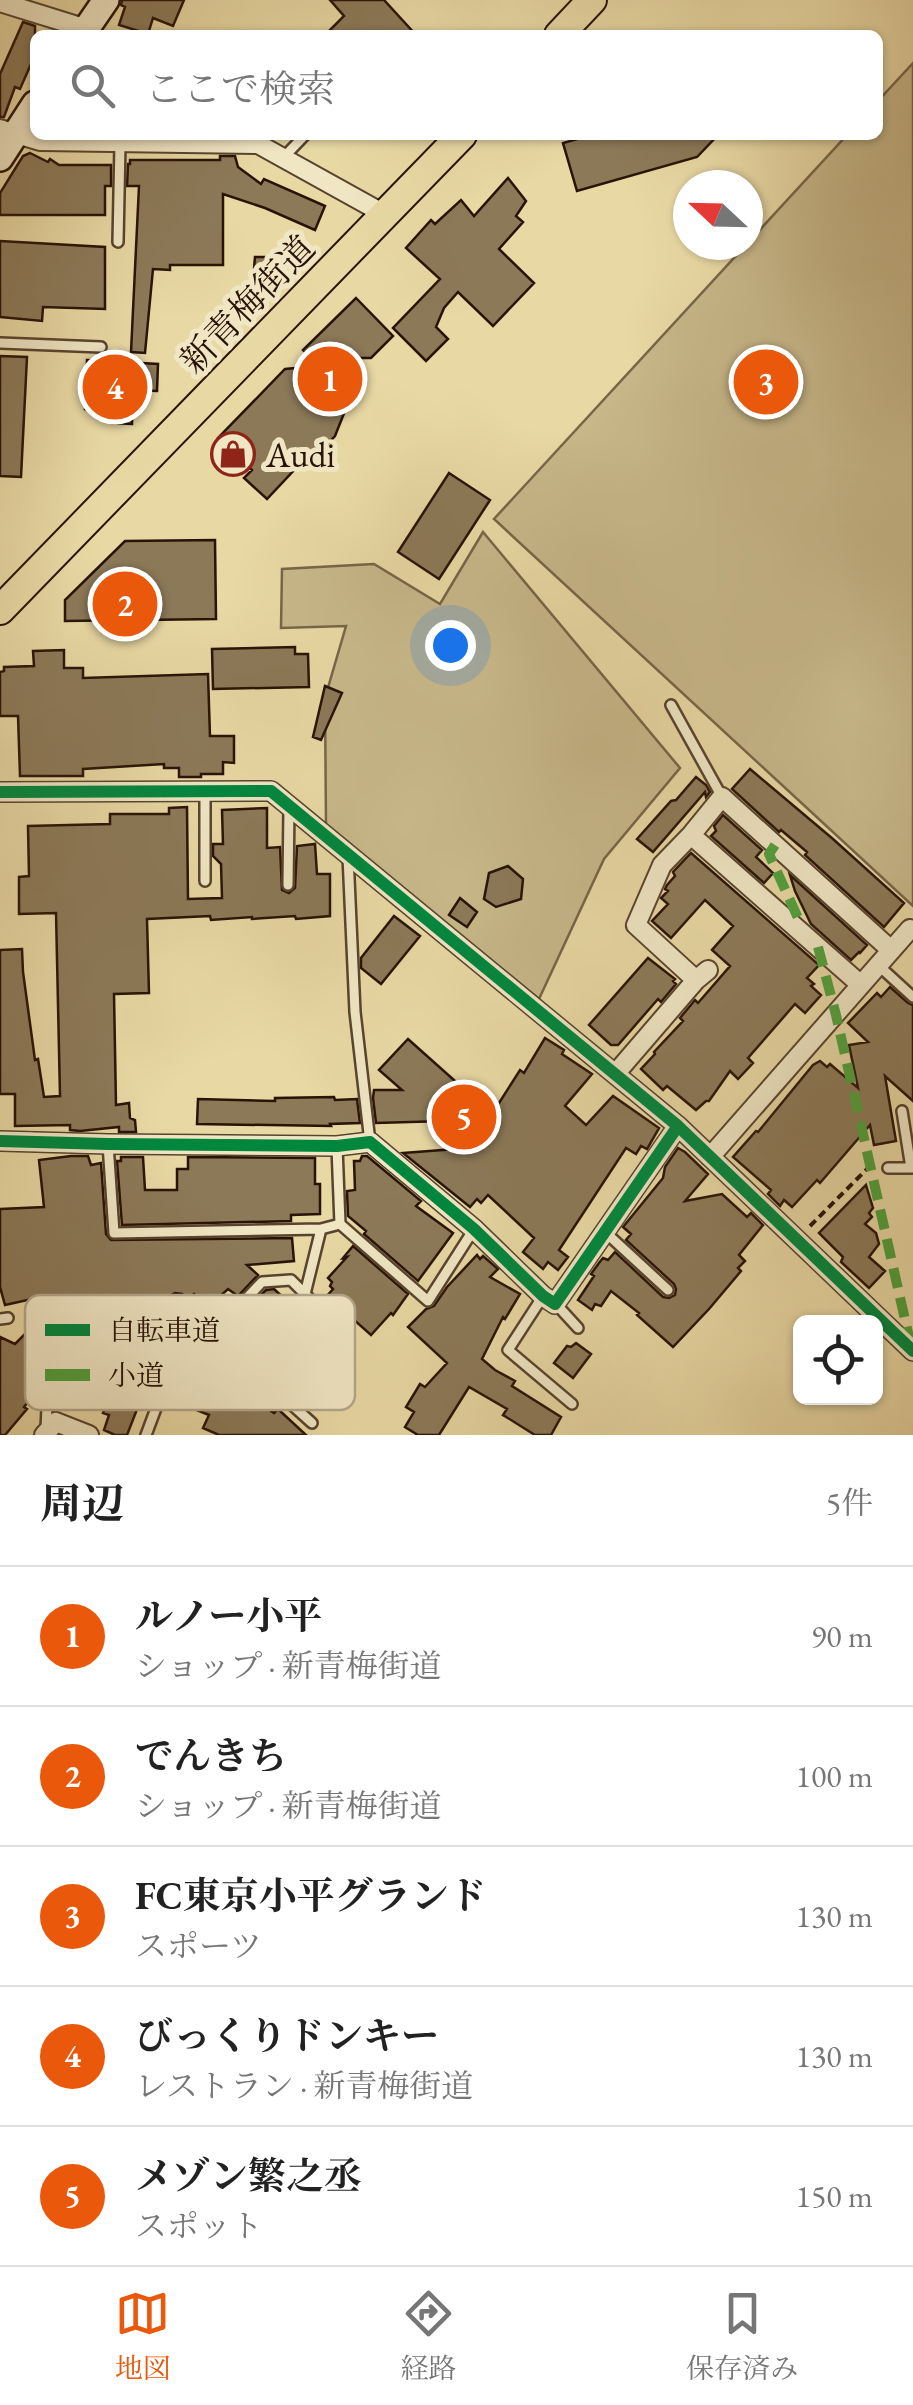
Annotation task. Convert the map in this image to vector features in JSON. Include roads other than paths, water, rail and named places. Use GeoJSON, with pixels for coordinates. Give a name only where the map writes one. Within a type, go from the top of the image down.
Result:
{"type":"FeatureCollection","features":[{"type":"Feature","properties":{"kind":"main road"},"geometry":{"type":"LineString","coordinates":[[563,30],[592,0]]}},
{"type":"Feature","properties":{"kind":"main road","name":"新青梅街道"},"geometry":{"type":"LineString","coordinates":[[0,610],[457,140]]}},
{"type":"Feature","properties":{"kind":"street"},"geometry":{"type":"LineString","coordinates":[[85,30],[106,0]]}},
{"type":"Feature","properties":{"kind":"street"},"geometry":{"type":"LineString","coordinates":[[0,2],[78,30]]}},
{"type":"Feature","properties":{"kind":"street"},"geometry":{"type":"LineString","coordinates":[[0,158],[7,131],[30,109]]}},
{"type":"Feature","properties":{"kind":"street"},"geometry":{"type":"LineString","coordinates":[[37,140],[258,144],[386,215]]}},
{"type":"Feature","properties":{"kind":"street"},"geometry":{"type":"LineString","coordinates":[[0,792],[272,791],[678,1126],[913,1352]]}},
{"type":"Feature","properties":{"kind":"street"},"geometry":{"type":"LineString","coordinates":[[616,1073],[702,975],[636,925],[662,866],[722,797],[891,950]]}},
{"type":"Feature","properties":{"kind":"street"},"geometry":{"type":"LineString","coordinates":[[690,836],[861,984]]}},
{"type":"Feature","properties":{"kind":"street"},"geometry":{"type":"LineString","coordinates":[[710,1157],[910,929]]}},
{"type":"Feature","properties":{"kind":"street"},"geometry":{"type":"LineString","coordinates":[[0,1141],[337,1146],[370,1142],[474,1228],[549,1300],[604,1231],[678,1126]]}},
{"type":"Feature","properties":{"kind":"street"},"geometry":{"type":"LineString","coordinates":[[45,1434],[56,1422],[89,1435]]}},
{"type":"Feature","properties":{"kind":"lane"},"geometry":{"type":"LineString","coordinates":[[283,158],[300,140]]}},
{"type":"Feature","properties":{"kind":"lane"},"geometry":{"type":"LineString","coordinates":[[118,242],[120,144]]}},
{"type":"Feature","properties":{"kind":"lane"},"geometry":{"type":"LineString","coordinates":[[0,343],[102,347]]}},
{"type":"Feature","properties":{"kind":"lane"},"geometry":{"type":"LineString","coordinates":[[672,705],[722,797]]}},
{"type":"Feature","properties":{"kind":"lane"},"geometry":{"type":"LineString","coordinates":[[204,881],[205,791]]}},
{"type":"Feature","properties":{"kind":"lane"},"geometry":{"type":"LineString","coordinates":[[288,885],[289,806]]}},
{"type":"Feature","properties":{"kind":"lane"},"geometry":{"type":"LineString","coordinates":[[348,856],[355,1012],[370,1142]]}},
{"type":"Feature","properties":{"kind":"lane"},"geometry":{"type":"LineString","coordinates":[[878,965],[913,998]]}},
{"type":"Feature","properties":{"kind":"lane"},"geometry":{"type":"LineString","coordinates":[[888,1168],[912,1168],[902,1111]]}},
{"type":"Feature","properties":{"kind":"lane"},"geometry":{"type":"LineString","coordinates":[[108,1144],[114,1233],[321,1229],[340,1224]]}},
{"type":"Feature","properties":{"kind":"lane"},"geometry":{"type":"LineString","coordinates":[[337,1146],[340,1224],[428,1301],[474,1228]]}},
{"type":"Feature","properties":{"kind":"lane"},"geometry":{"type":"LineString","coordinates":[[305,1294],[321,1229]]}},
{"type":"Feature","properties":{"kind":"lane"},"geometry":{"type":"LineString","coordinates":[[604,1231],[668,1290]]}},
{"type":"Feature","properties":{"kind":"lane"},"geometry":{"type":"LineString","coordinates":[[250,1295],[262,1282],[291,1280],[305,1294]]}},
{"type":"Feature","properties":{"kind":"lane"},"geometry":{"type":"LineString","coordinates":[[572,1404],[508,1350],[549,1300],[578,1328]]}},
{"type":"Feature","properties":{"kind":"lane"},"geometry":{"type":"LineString","coordinates":[[146,1435],[155,1410]]}},
{"type":"Feature","properties":{"kind":"lane"},"geometry":{"type":"LineString","coordinates":[[298,1410],[312,1423]]}},
{"type":"Feature","properties":{"kind":"place","name":"ルノー小平"},"geometry":{"type":"Point","coordinates":[330,379]}},
{"type":"Feature","properties":{"kind":"place","name":"FC東京小平グランド"},"geometry":{"type":"Point","coordinates":[766,382]}},
{"type":"Feature","properties":{"kind":"place","name":"びっくりドンキー"},"geometry":{"type":"Point","coordinates":[115,387]}},
{"type":"Feature","properties":{"kind":"place","name":"Audi"},"geometry":{"type":"Point","coordinates":[233,454]}},
{"type":"Feature","properties":{"kind":"place","name":"でんきち"},"geometry":{"type":"Point","coordinates":[125,604]}},
{"type":"Feature","properties":{"kind":"place","name":"メゾン繁之丞"},"geometry":{"type":"Point","coordinates":[464,1117]}}]}
